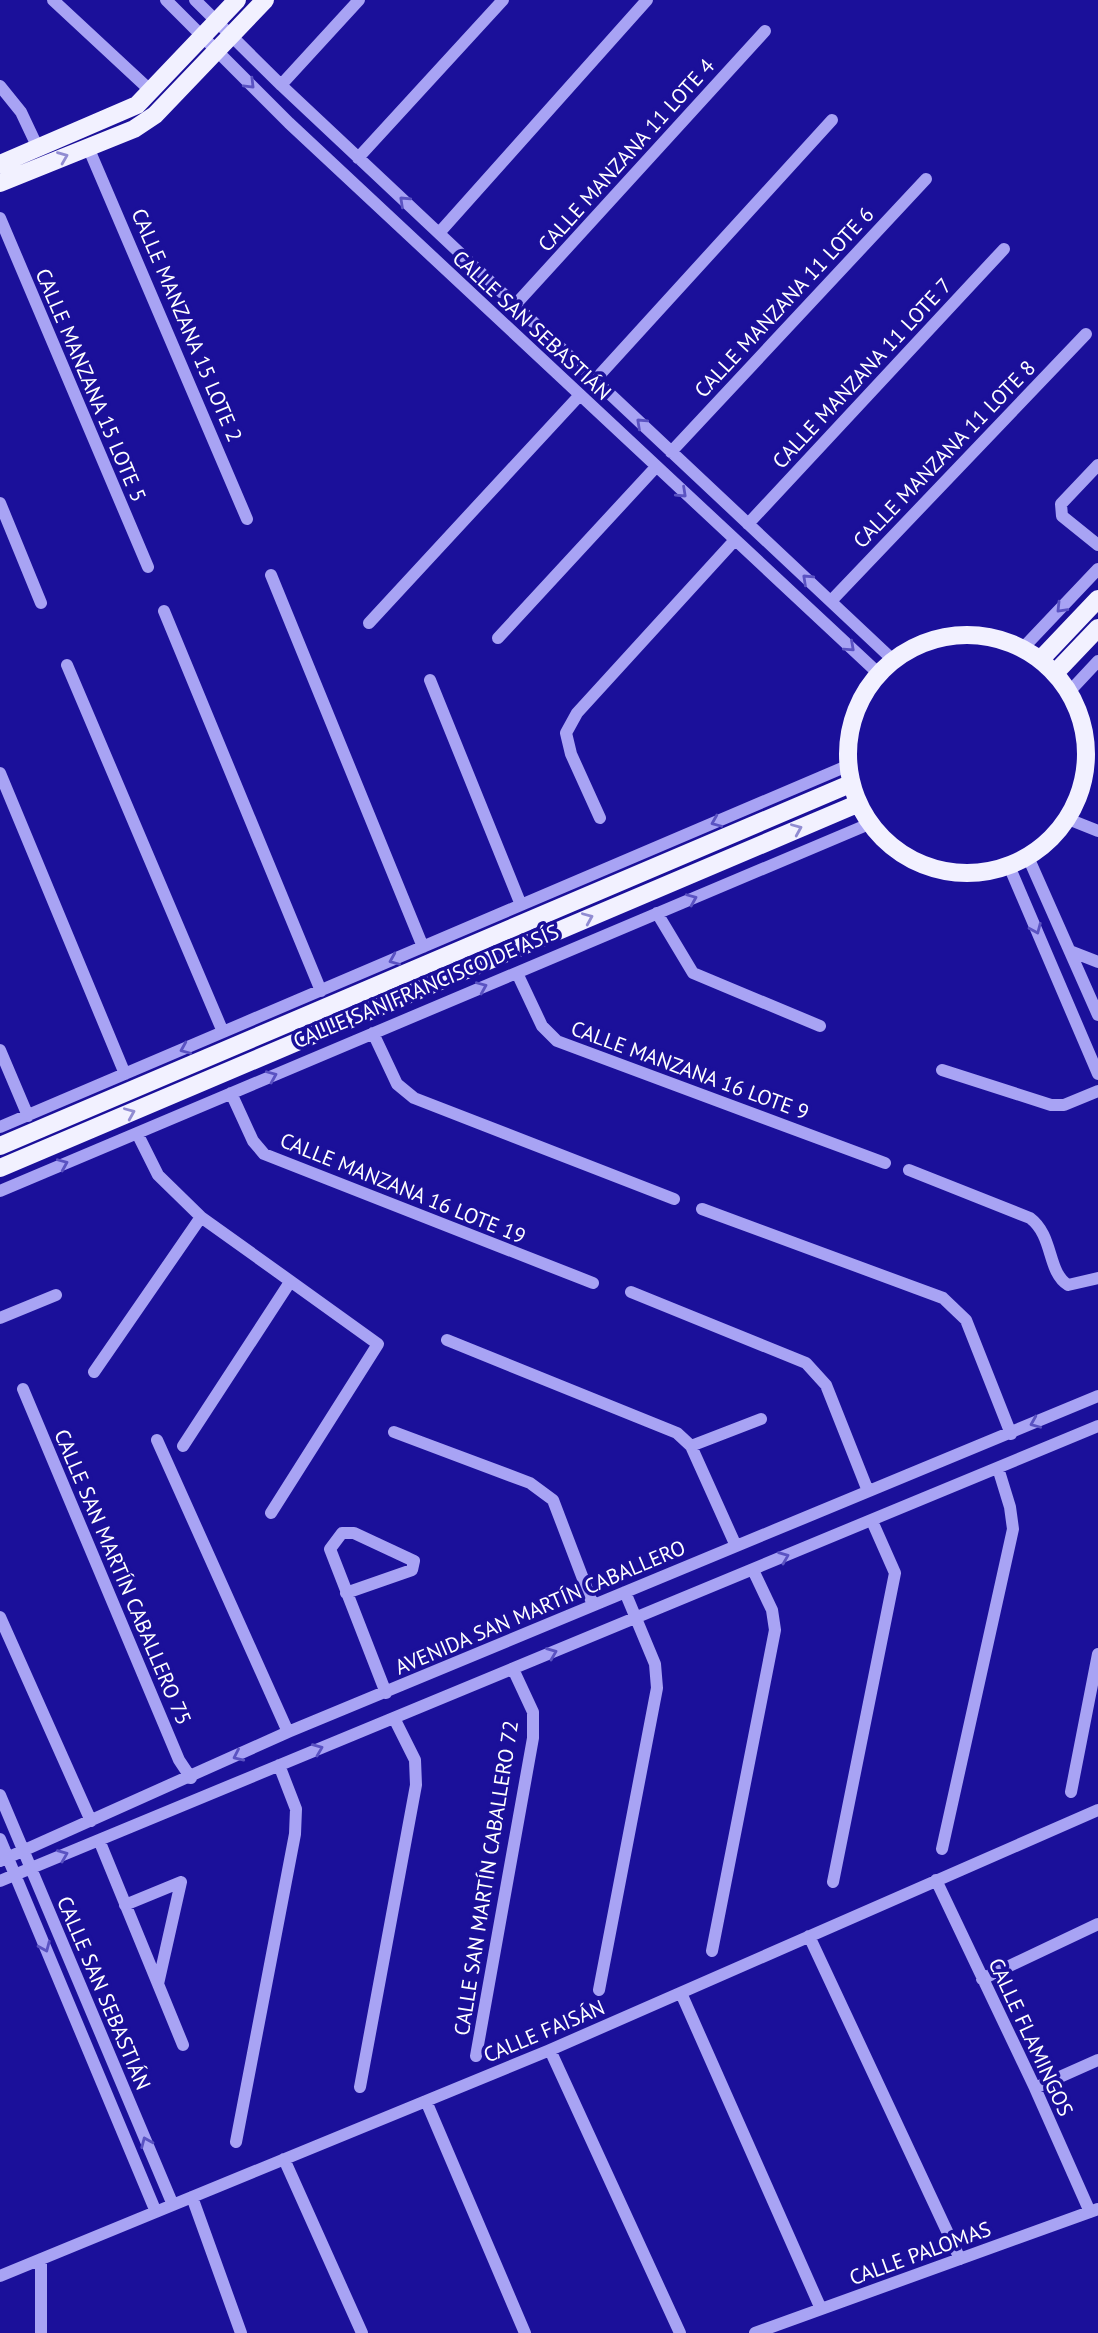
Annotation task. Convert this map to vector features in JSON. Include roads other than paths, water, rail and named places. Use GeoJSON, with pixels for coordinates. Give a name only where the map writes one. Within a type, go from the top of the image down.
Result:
{"type":"FeatureCollection","features":[{"type":"Feature","properties":{"kind":"main road"},"geometry":{"type":"LineString","coordinates":[[0,164],[121,115],[152,92],[237,0]]}},
{"type":"Feature","properties":{"kind":"main road"},"geometry":{"type":"LineString","coordinates":[[0,183],[134,129],[155,115],[265,0]]}},
{"type":"Feature","properties":{"kind":"main road"},"geometry":{"type":"LineString","coordinates":[[1041,659],[1098,599]]}},
{"type":"Feature","properties":{"kind":"main road"},"geometry":{"type":"LineString","coordinates":[[1056,672],[1098,628]]}},
{"type":"Feature","properties":{"kind":"main road"},"geometry":{"type":"LineString","coordinates":[[979,634],[1024,648],[1056,672],[1070,691],[1087,731],[1086,777],[1068,819],[1051,840],[1028,857],[1009,866],[970,874],[931,868],[896,851],[869,824],[857,804],[848,775],[852,716],[878,673],[892,659],[933,638],[979,634]]}},
{"type":"Feature","properties":{"kind":"main road","name":"CALLE SAN FRANCISCO DE ASÍS"},"geometry":{"type":"LineString","coordinates":[[0,1146],[848,775]]}},
{"type":"Feature","properties":{"kind":"main road","name":"CALLE SAN FRANCISCO DE ASÍS"},"geometry":{"type":"LineString","coordinates":[[0,1168],[857,804]]}},
{"type":"Feature","properties":{"kind":"street"},"geometry":{"type":"LineString","coordinates":[[53,0],[152,92]]}},
{"type":"Feature","properties":{"kind":"street","name":"CALLE SAN SEBASTIÁN"},"geometry":{"type":"LineString","coordinates":[[166,0],[289,123],[655,468],[878,673]]}},
{"type":"Feature","properties":{"kind":"street","name":"CALLE SAN SEBASTIÁN"},"geometry":{"type":"LineString","coordinates":[[195,0],[358,158],[892,659]]}},
{"type":"Feature","properties":{"kind":"street"},"geometry":{"type":"LineString","coordinates":[[281,85],[359,0]]}},
{"type":"Feature","properties":{"kind":"street"},"geometry":{"type":"LineString","coordinates":[[358,158],[503,0]]}},
{"type":"Feature","properties":{"kind":"street"},"geometry":{"type":"LineString","coordinates":[[439,233],[647,0]]}},
{"type":"Feature","properties":{"kind":"street","name":"CALLE MANZANA 11 LOTE 4"},"geometry":{"type":"LineString","coordinates":[[515,306],[765,31]]}},
{"type":"Feature","properties":{"kind":"street"},"geometry":{"type":"LineString","coordinates":[[0,86],[21,112],[38,148]]}},
{"type":"Feature","properties":{"kind":"street"},"geometry":{"type":"LineString","coordinates":[[595,380],[832,120]]}},
{"type":"Feature","properties":{"kind":"street","name":"CALLE MANZANA 15 LOTE 2"},"geometry":{"type":"LineString","coordinates":[[88,147],[247,519]]}},
{"type":"Feature","properties":{"kind":"street","name":"CALLE MANZANA 11 LOTE 6"},"geometry":{"type":"LineString","coordinates":[[671,452],[926,179]]}},
{"type":"Feature","properties":{"kind":"street","name":"CALLE MANZANA 15 LOTE 5"},"geometry":{"type":"LineString","coordinates":[[0,218],[148,567]]}},
{"type":"Feature","properties":{"kind":"street","name":"CALLE MANZANA 11 LOTE 7"},"geometry":{"type":"LineString","coordinates":[[748,524],[1004,249]]}},
{"type":"Feature","properties":{"kind":"street","name":"CALLE MANZANA 11 LOTE 8"},"geometry":{"type":"LineString","coordinates":[[831,601],[1086,334]]}},
{"type":"Feature","properties":{"kind":"street"},"geometry":{"type":"LineString","coordinates":[[369,623],[579,396]]}},
{"type":"Feature","properties":{"kind":"street"},"geometry":{"type":"LineString","coordinates":[[1098,465],[1061,504],[1060,511],[1062,516],[1098,545]]}},
{"type":"Feature","properties":{"kind":"street"},"geometry":{"type":"LineString","coordinates":[[498,638],[655,468]]}},
{"type":"Feature","properties":{"kind":"street"},"geometry":{"type":"LineString","coordinates":[[0,503],[41,603]]}},
{"type":"Feature","properties":{"kind":"street"},"geometry":{"type":"LineString","coordinates":[[600,818],[571,754],[566,733],[577,713],[734,541]]}},
{"type":"Feature","properties":{"kind":"street"},"geometry":{"type":"LineString","coordinates":[[1024,648],[1098,569]]}},
{"type":"Feature","properties":{"kind":"street"},"geometry":{"type":"LineString","coordinates":[[271,575],[423,947]]}},
{"type":"Feature","properties":{"kind":"street"},"geometry":{"type":"LineString","coordinates":[[164,611],[321,991]]}},
{"type":"Feature","properties":{"kind":"street"},"geometry":{"type":"LineString","coordinates":[[1070,691],[1098,661]]}},
{"type":"Feature","properties":{"kind":"street"},"geometry":{"type":"LineString","coordinates":[[67,665],[223,1032]]}},
{"type":"Feature","properties":{"kind":"street"},"geometry":{"type":"LineString","coordinates":[[430,680],[522,905]]}},
{"type":"Feature","properties":{"kind":"street"},"geometry":{"type":"LineString","coordinates":[[0,773],[125,1074]]}},
{"type":"Feature","properties":{"kind":"street","name":"CALLE SAN FRANCISCO DE ASÍS"},"geometry":{"type":"LineString","coordinates":[[0,1127],[522,905],[848,775]]}},
{"type":"Feature","properties":{"kind":"street"},"geometry":{"type":"LineString","coordinates":[[1068,819],[1098,831]]}},
{"type":"Feature","properties":{"kind":"street","name":"CALLE SAN FRANCISCO DE ASÍS"},"geometry":{"type":"LineString","coordinates":[[0,1191],[869,824]]}},
{"type":"Feature","properties":{"kind":"street"},"geometry":{"type":"LineString","coordinates":[[1028,857],[1098,1015]]}},
{"type":"Feature","properties":{"kind":"street"},"geometry":{"type":"LineString","coordinates":[[1009,866],[1098,1074]]}},
{"type":"Feature","properties":{"kind":"street"},"geometry":{"type":"LineString","coordinates":[[657,914],[693,973],[820,1026]]}},
{"type":"Feature","properties":{"kind":"street"},"geometry":{"type":"LineString","coordinates":[[1070,951],[1098,962]]}},
{"type":"Feature","properties":{"kind":"street","name":"CALLE MANZANA 16 LOTE 9"},"geometry":{"type":"LineString","coordinates":[[517,972],[542,1026],[557,1041],[885,1163]]}},
{"type":"Feature","properties":{"kind":"street"},"geometry":{"type":"LineString","coordinates":[[373,1033],[397,1084],[414,1098],[674,1199]]}},
{"type":"Feature","properties":{"kind":"street"},"geometry":{"type":"LineString","coordinates":[[0,1050],[27,1116]]}},
{"type":"Feature","properties":{"kind":"street"},"geometry":{"type":"LineString","coordinates":[[942,1070],[1051,1105],[1064,1104],[1098,1091]]}},
{"type":"Feature","properties":{"kind":"street","name":"CALLE MANZANA 16 LOTE 19"},"geometry":{"type":"LineString","coordinates":[[231,1093],[253,1141],[264,1154],[593,1283]]}},
{"type":"Feature","properties":{"kind":"street"},"geometry":{"type":"LineString","coordinates":[[137,1133],[158,1175],[201,1217],[378,1344],[271,1513]]}},
{"type":"Feature","properties":{"kind":"street"},"geometry":{"type":"LineString","coordinates":[[909,1170],[1030,1218],[1046,1235],[1058,1272],[1068,1285],[1098,1278]]}},
{"type":"Feature","properties":{"kind":"street"},"geometry":{"type":"LineString","coordinates":[[702,1209],[943,1298],[966,1320],[1010,1434]]}},
{"type":"Feature","properties":{"kind":"street"},"geometry":{"type":"LineString","coordinates":[[94,1372],[201,1217]]}},
{"type":"Feature","properties":{"kind":"street"},"geometry":{"type":"LineString","coordinates":[[183,1446],[290,1282]]}},
{"type":"Feature","properties":{"kind":"street"},"geometry":{"type":"LineString","coordinates":[[631,1292],[806,1363],[826,1385],[868,1491]]}},
{"type":"Feature","properties":{"kind":"street"},"geometry":{"type":"LineString","coordinates":[[0,1318],[56,1295]]}},
{"type":"Feature","properties":{"kind":"street"},"geometry":{"type":"LineString","coordinates":[[447,1340],[677,1433],[691,1446],[736,1546]]}},
{"type":"Feature","properties":{"kind":"street","name":"CALLE SAN MARTÍN CABALLERO 75"},"geometry":{"type":"LineString","coordinates":[[23,1389],[179,1760],[191,1778]]}},
{"type":"Feature","properties":{"kind":"street","name":"AVENIDA SAN MARTÍN CABALLERO"},"geometry":{"type":"LineString","coordinates":[[4,1859],[191,1778],[288,1732],[1098,1396]]}},
{"type":"Feature","properties":{"kind":"street"},"geometry":{"type":"LineString","coordinates":[[691,1446],[761,1419]]}},
{"type":"Feature","properties":{"kind":"street"},"geometry":{"type":"LineString","coordinates":[[0,1881],[1098,1426]]}},
{"type":"Feature","properties":{"kind":"street"},"geometry":{"type":"LineString","coordinates":[[394,1432],[530,1483],[542,1490],[553,1500],[593,1605]]}},
{"type":"Feature","properties":{"kind":"street"},"geometry":{"type":"LineString","coordinates":[[157,1440],[288,1732]]}},
{"type":"Feature","properties":{"kind":"street"},"geometry":{"type":"LineString","coordinates":[[942,1849],[1013,1529],[1010,1507],[998,1468]]}},
{"type":"Feature","properties":{"kind":"street"},"geometry":{"type":"LineString","coordinates":[[834,1882],[895,1573],[872,1521]]}},
{"type":"Feature","properties":{"kind":"street"},"geometry":{"type":"LineString","coordinates":[[346,1593],[412,1570],[414,1561],[354,1533],[342,1532],[330,1549],[346,1593],[386,1693]]}},
{"type":"Feature","properties":{"kind":"street"},"geometry":{"type":"LineString","coordinates":[[712,1951],[775,1630],[772,1610],[753,1570]]}},
{"type":"Feature","properties":{"kind":"street"},"geometry":{"type":"LineString","coordinates":[[599,1990],[657,1688],[656,1664],[625,1592]]}},
{"type":"Feature","properties":{"kind":"street"},"geometry":{"type":"LineString","coordinates":[[0,1617],[91,1821]]}},
{"type":"Feature","properties":{"kind":"street"},"geometry":{"type":"LineString","coordinates":[[1070,1792],[1098,1654]]}},
{"type":"Feature","properties":{"kind":"street","name":"CALLE SAN MARTÍN CABALLERO 72"},"geometry":{"type":"LineString","coordinates":[[476,2056],[533,1738],[533,1712],[513,1669]]}},
{"type":"Feature","properties":{"kind":"street"},"geometry":{"type":"LineString","coordinates":[[360,2087],[416,1785],[415,1760],[394,1718]]}},
{"type":"Feature","properties":{"kind":"street"},"geometry":{"type":"LineString","coordinates":[[236,2142],[295,1834],[296,1809],[279,1765]]}},
{"type":"Feature","properties":{"kind":"street","name":"CALLE SAN SEBASTIÁN"},"geometry":{"type":"LineString","coordinates":[[0,1796],[173,2205]]}},
{"type":"Feature","properties":{"kind":"street","name":"CALLE FAISÁN"},"geometry":{"type":"LineString","coordinates":[[0,2276],[550,2050],[1098,1810]]}},
{"type":"Feature","properties":{"kind":"street","name":"CALLE SAN SEBASTIÁN"},"geometry":{"type":"LineString","coordinates":[[0,1839],[4,1859],[15,1875],[156,2212]]}},
{"type":"Feature","properties":{"kind":"street"},"geometry":{"type":"LineString","coordinates":[[99,1840],[183,2045]]}},
{"type":"Feature","properties":{"kind":"street","name":"CALLE FLAMINGOS"},"geometry":{"type":"LineString","coordinates":[[936,1880],[1094,2211]]}},
{"type":"Feature","properties":{"kind":"street"},"geometry":{"type":"LineString","coordinates":[[125,1905],[181,1882],[158,1984]]}},
{"type":"Feature","properties":{"kind":"street"},"geometry":{"type":"LineString","coordinates":[[982,1979],[1098,1924]]}},
{"type":"Feature","properties":{"kind":"street"},"geometry":{"type":"LineString","coordinates":[[809,1936],[960,2259]]}},
{"type":"Feature","properties":{"kind":"street"},"geometry":{"type":"LineString","coordinates":[[681,1993],[821,2309]]}},
{"type":"Feature","properties":{"kind":"street"},"geometry":{"type":"LineString","coordinates":[[550,2050],[680,2333]]}},
{"type":"Feature","properties":{"kind":"street"},"geometry":{"type":"LineString","coordinates":[[1035,2088],[1098,2060]]}},
{"type":"Feature","properties":{"kind":"street"},"geometry":{"type":"LineString","coordinates":[[426,2101],[525,2333]]}},
{"type":"Feature","properties":{"kind":"street"},"geometry":{"type":"LineString","coordinates":[[284,2160],[362,2333]]}},
{"type":"Feature","properties":{"kind":"street"},"geometry":{"type":"LineString","coordinates":[[192,2197],[241,2333]]}},
{"type":"Feature","properties":{"kind":"street","name":"CALLE PALOMAS"},"geometry":{"type":"LineString","coordinates":[[755,2333],[1094,2211]]}},
{"type":"Feature","properties":{"kind":"street"},"geometry":{"type":"LineString","coordinates":[[41,2259],[41,2333]]}}]}
